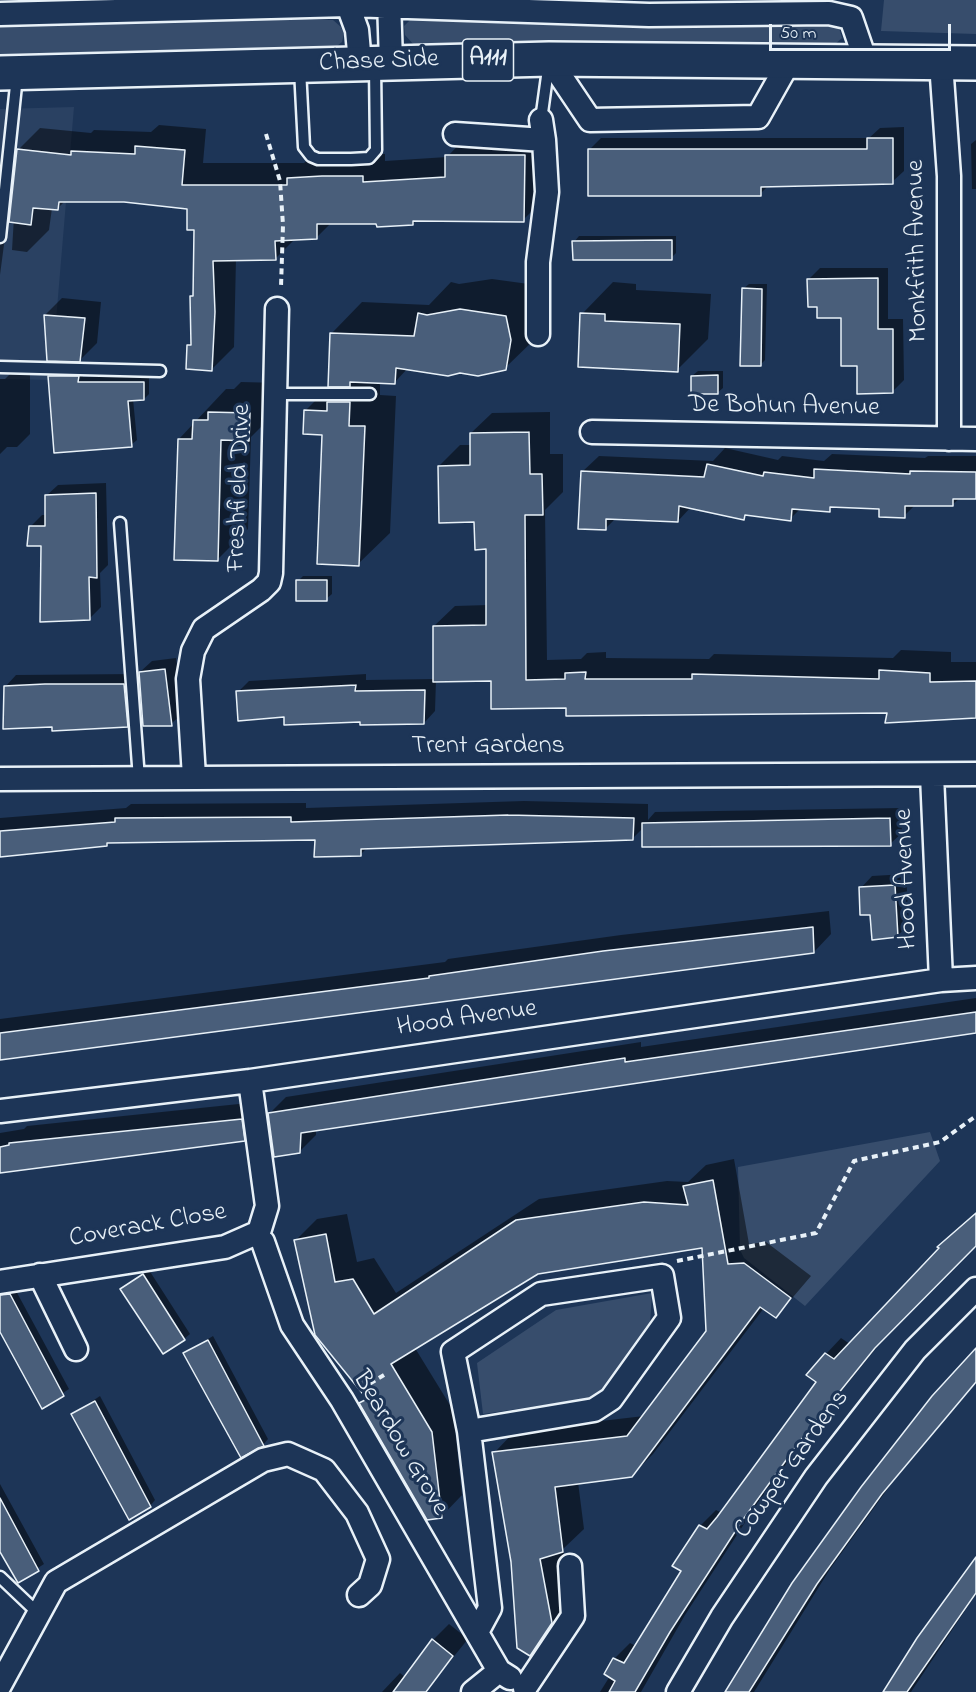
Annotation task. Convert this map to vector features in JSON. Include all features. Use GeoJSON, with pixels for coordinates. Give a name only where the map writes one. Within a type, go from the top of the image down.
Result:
{"type":"FeatureCollection","features":[{"type":"Feature","properties":{"kind":"main road","name":"Chase Side"},"geometry":{"type":"LineString","coordinates":[[9,73],[549,59],[976,63]]}},
{"type":"Feature","properties":{"kind":"street","name":"Chase Side"},"geometry":{"type":"LineString","coordinates":[[0,14],[347,3],[649,15],[829,13],[852,18],[866,62]]}},
{"type":"Feature","properties":{"kind":"street"},"geometry":{"type":"LineString","coordinates":[[347,3],[357,30],[375,62]]}},
{"type":"Feature","properties":{"kind":"street"},"geometry":{"type":"LineString","coordinates":[[375,62],[389,3]]}},
{"type":"Feature","properties":{"kind":"street"},"geometry":{"type":"LineString","coordinates":[[549,59],[590,120],[758,117],[790,60]]}},
{"type":"Feature","properties":{"kind":"street","name":"Monkfrith Avenue"},"geometry":{"type":"LineString","coordinates":[[941,63],[949,176],[949,439]]}},
{"type":"Feature","properties":{"kind":"street"},"geometry":{"type":"LineString","coordinates":[[455,134],[543,130],[547,192],[538,262],[538,334]]}},
{"type":"Feature","properties":{"kind":"street","name":"Freshfield Drive"},"geometry":{"type":"LineString","coordinates":[[194,777],[188,679],[193,651],[204,629],[261,591],[269,582],[271,573],[277,309]]}},
{"type":"Feature","properties":{"kind":"street","name":"De Bohun Avenue"},"geometry":{"type":"LineString","coordinates":[[592,432],[976,439]]}},
{"type":"Feature","properties":{"kind":"street","name":"Trent Gardens"},"geometry":{"type":"LineString","coordinates":[[0,779],[976,774]]}},
{"type":"Feature","properties":{"kind":"street","name":"Hood Avenue"},"geometry":{"type":"LineString","coordinates":[[932,775],[941,980]]}},
{"type":"Feature","properties":{"kind":"street","name":"Hood Avenue"},"geometry":{"type":"LineString","coordinates":[[0,1111],[250,1081],[941,980],[976,978]]}},
{"type":"Feature","properties":{"kind":"street","name":"Coverack Close"},"geometry":{"type":"LineString","coordinates":[[0,1282],[225,1247],[261,1237],[267,1206],[250,1081]]}},
{"type":"Feature","properties":{"kind":"street","name":"Beardow Grove"},"geometry":{"type":"LineString","coordinates":[[261,1237],[292,1325],[342,1400],[499,1671]]}},
{"type":"Feature","properties":{"kind":"street"},"geometry":{"type":"LineString","coordinates":[[40,1275],[76,1349]]}},
{"type":"Feature","properties":{"kind":"street"},"geometry":{"type":"LineString","coordinates":[[470,1431],[594,1410],[611,1400],[669,1318],[662,1276],[541,1294],[453,1352],[470,1431],[490,1608],[477,1632]]}},
{"type":"Feature","properties":{"kind":"street","name":"Cowper Gardens"},"geometry":{"type":"LineString","coordinates":[[678,1692],[722,1617],[816,1477],[915,1350],[976,1288]]}},
{"type":"Feature","properties":{"kind":"street"},"geometry":{"type":"LineString","coordinates":[[0,1685],[56,1582],[263,1461],[288,1454],[324,1470],[357,1513],[378,1559],[370,1586],[359,1595]]}},
{"type":"Feature","properties":{"kind":"street"},"geometry":{"type":"LineString","coordinates":[[473,1692],[499,1671],[528,1690],[573,1616],[570,1566]]}},
{"type":"Feature","properties":{"kind":"lane"},"geometry":{"type":"LineString","coordinates":[[543,130],[549,59]]}},
{"type":"Feature","properties":{"kind":"lane"},"geometry":{"type":"LineString","coordinates":[[300,66],[304,147],[311,156],[318,159],[351,159],[369,158],[376,150],[375,62]]}},
{"type":"Feature","properties":{"kind":"lane"},"geometry":{"type":"LineString","coordinates":[[0,237],[9,73]]}},
{"type":"Feature","properties":{"kind":"lane"},"geometry":{"type":"LineString","coordinates":[[0,367],[160,371]]}},
{"type":"Feature","properties":{"kind":"lane"},"geometry":{"type":"LineString","coordinates":[[274,394],[370,394]]}},
{"type":"Feature","properties":{"kind":"lane"},"geometry":{"type":"LineString","coordinates":[[120,523],[139,779]]}},
{"type":"Feature","properties":{"kind":"lane"},"geometry":{"type":"LineString","coordinates":[[0,1577],[39,1614]]}},
{"type":"Feature","properties":{"kind":"path"},"geometry":{"type":"LineString","coordinates":[[266,134],[280,181],[283,225],[284,276],[277,309]]}},
{"type":"Feature","properties":{"kind":"path"},"geometry":{"type":"LineString","coordinates":[[662,1276],[674,1261],[740,1250],[816,1233],[854,1161],[940,1142],[976,1116]]}},
{"type":"Feature","properties":{"kind":"shaded area"},"geometry":{"type":"Polygon","coordinates":[[[884,0],[976,0],[976,34],[881,31],[884,0]]]}},
{"type":"Feature","properties":{"kind":"shaded area"},"geometry":{"type":"Polygon","coordinates":[[[230,18],[333,20],[341,27],[344,34],[342,42],[332,50],[0,67],[0,26],[230,18]]]}},
{"type":"Feature","properties":{"kind":"shaded area"},"geometry":{"type":"Polygon","coordinates":[[[411,19],[589,23],[831,19],[839,28],[842,38],[833,46],[483,48],[414,45],[405,35],[404,26],[411,19]]]}},
{"type":"Feature","properties":{"kind":"shaded area"},"geometry":{"type":"Polygon","coordinates":[[[74,107],[51,380],[0,379],[0,109],[74,107]]]}},
{"type":"Feature","properties":{"kind":"shaded area"},"geometry":{"type":"Polygon","coordinates":[[[930,1132],[940,1161],[805,1306],[744,1258],[740,1250],[738,1167],[930,1132]]]}},
{"type":"Feature","properties":{"kind":"shaded area"},"geometry":{"type":"Polygon","coordinates":[[[652,1293],[650,1324],[598,1397],[483,1414],[477,1363],[556,1310],[652,1293]]]}},
{"type":"Feature","properties":{"kind":"building"},"geometry":{"type":"Polygon","coordinates":[[[867,138],[893,138],[893,184],[761,187],[761,196],[588,196],[588,149],[867,149],[867,138]]]}},
{"type":"Feature","properties":{"kind":"building"},"geometry":{"type":"Polygon","coordinates":[[[135,146],[185,150],[182,185],[287,185],[287,178],[322,176],[363,176],[363,182],[445,177],[445,155],[525,155],[524,222],[413,221],[413,225],[377,227],[376,224],[317,224],[317,239],[275,241],[276,260],[213,261],[215,312],[212,371],[186,369],[187,345],[191,345],[190,296],[193,296],[194,230],[187,230],[187,209],[124,202],[59,202],[58,210],[33,208],[31,225],[9,222],[17,149],[71,155],[71,151],[135,154],[135,146]]]}},
{"type":"Feature","properties":{"kind":"building"},"geometry":{"type":"Polygon","coordinates":[[[672,240],[672,260],[573,260],[572,241],[672,240]]]}},
{"type":"Feature","properties":{"kind":"building"},"geometry":{"type":"Polygon","coordinates":[[[878,278],[878,329],[893,329],[893,393],[857,394],[857,366],[841,366],[841,318],[817,318],[817,307],[808,307],[807,279],[878,278]]]}},
{"type":"Feature","properties":{"kind":"building"},"geometry":{"type":"Polygon","coordinates":[[[742,288],[762,289],[761,366],[740,366],[742,288]]]}},
{"type":"Feature","properties":{"kind":"building"},"geometry":{"type":"Polygon","coordinates":[[[460,309],[506,316],[511,340],[506,370],[478,376],[460,373],[448,376],[396,368],[395,384],[350,382],[350,387],[328,387],[330,333],[414,336],[418,313],[427,315],[460,309]]]}},
{"type":"Feature","properties":{"kind":"building"},"geometry":{"type":"Polygon","coordinates":[[[580,313],[605,314],[605,321],[680,324],[678,372],[578,367],[580,313]]]}},
{"type":"Feature","properties":{"kind":"building"},"geometry":{"type":"Polygon","coordinates":[[[44,315],[85,318],[80,362],[47,361],[44,315]]]}},
{"type":"Feature","properties":{"kind":"building"},"geometry":{"type":"Polygon","coordinates":[[[718,375],[718,394],[691,394],[691,376],[718,375]]]}},
{"type":"Feature","properties":{"kind":"building"},"geometry":{"type":"Polygon","coordinates":[[[48,376],[79,376],[78,382],[144,382],[144,400],[128,401],[132,447],[54,453],[48,376]]]}},
{"type":"Feature","properties":{"kind":"building"},"geometry":{"type":"Polygon","coordinates":[[[327,402],[350,402],[349,426],[365,426],[359,566],[317,564],[322,435],[303,434],[304,410],[327,411],[327,402]]]}},
{"type":"Feature","properties":{"kind":"building"},"geometry":{"type":"Polygon","coordinates":[[[208,412],[250,413],[249,441],[221,440],[218,561],[174,560],[178,439],[192,439],[193,420],[208,420],[208,412]]]}},
{"type":"Feature","properties":{"kind":"building"},"geometry":{"type":"Polygon","coordinates":[[[529,432],[530,474],[542,474],[543,515],[525,515],[526,680],[565,679],[565,673],[586,672],[585,679],[692,679],[692,674],[879,679],[879,670],[930,673],[930,682],[976,681],[976,718],[885,723],[887,713],[566,716],[566,708],[491,709],[491,681],[433,682],[433,626],[486,625],[486,549],[475,550],[474,522],[439,523],[438,466],[470,465],[470,433],[529,432]]]}},
{"type":"Feature","properties":{"kind":"building"},"geometry":{"type":"Polygon","coordinates":[[[707,464],[763,476],[764,472],[814,478],[814,469],[910,474],[910,471],[976,472],[976,499],[953,499],[953,506],[905,506],[905,518],[879,517],[879,509],[830,507],[830,512],[792,509],[791,521],[745,515],[744,520],[679,506],[678,522],[606,519],[606,530],[578,529],[581,471],[704,477],[707,464]]]}},
{"type":"Feature","properties":{"kind":"building"},"geometry":{"type":"Polygon","coordinates":[[[96,493],[97,578],[89,577],[90,620],[40,622],[41,546],[27,546],[29,526],[45,526],[45,495],[96,493]]]}},
{"type":"Feature","properties":{"kind":"building"},"geometry":{"type":"Polygon","coordinates":[[[296,580],[327,580],[327,601],[296,601],[296,580]]]}},
{"type":"Feature","properties":{"kind":"building"},"geometry":{"type":"Polygon","coordinates":[[[165,669],[172,726],[143,726],[139,672],[165,669]]]}},
{"type":"Feature","properties":{"kind":"building"},"geometry":{"type":"Polygon","coordinates":[[[124,684],[128,727],[52,731],[52,727],[3,729],[4,686],[124,684]]]}},
{"type":"Feature","properties":{"kind":"building"},"geometry":{"type":"Polygon","coordinates":[[[356,685],[355,691],[425,690],[424,724],[360,725],[360,722],[284,725],[284,717],[238,721],[236,691],[356,685]]]}},
{"type":"Feature","properties":{"kind":"building"},"geometry":{"type":"Polygon","coordinates":[[[508,815],[634,818],[633,840],[361,849],[361,856],[314,857],[315,840],[107,843],[107,846],[0,857],[0,831],[115,822],[115,818],[291,817],[291,822],[508,815]]]}},
{"type":"Feature","properties":{"kind":"building"},"geometry":{"type":"Polygon","coordinates":[[[890,818],[891,846],[642,847],[642,823],[890,818]]]}},
{"type":"Feature","properties":{"kind":"building"},"geometry":{"type":"Polygon","coordinates":[[[895,885],[898,937],[872,940],[870,915],[860,915],[859,887],[895,885]]]}},
{"type":"Feature","properties":{"kind":"building"},"geometry":{"type":"Polygon","coordinates":[[[813,927],[814,953],[0,1060],[0,1033],[429,978],[429,976],[603,951],[813,927]]]}},
{"type":"Feature","properties":{"kind":"building"},"geometry":{"type":"Polygon","coordinates":[[[976,1012],[976,1033],[301,1133],[300,1153],[274,1157],[268,1113],[625,1058],[625,1062],[976,1012]]]}},
{"type":"Feature","properties":{"kind":"building"},"geometry":{"type":"Polygon","coordinates":[[[242,1119],[245,1141],[0,1173],[0,1147],[9,1145],[9,1143],[242,1119]]]}},
{"type":"Feature","properties":{"kind":"building"},"geometry":{"type":"Polygon","coordinates":[[[713,1180],[728,1264],[744,1263],[791,1298],[776,1318],[760,1307],[632,1477],[555,1487],[563,1552],[540,1559],[552,1623],[530,1656],[517,1648],[511,1562],[492,1452],[627,1436],[706,1331],[702,1248],[538,1274],[391,1364],[432,1432],[442,1518],[427,1520],[359,1403],[367,1399],[315,1335],[294,1240],[326,1234],[335,1282],[353,1279],[374,1314],[516,1220],[644,1202],[688,1205],[683,1186],[713,1180]]]}},
{"type":"Feature","properties":{"kind":"building"},"geometry":{"type":"Polygon","coordinates":[[[976,1213],[976,1246],[875,1348],[800,1441],[742,1521],[670,1632],[635,1692],[609,1692],[615,1681],[604,1674],[613,1658],[624,1663],[681,1571],[672,1566],[699,1525],[707,1529],[717,1517],[816,1382],[806,1375],[825,1353],[834,1359],[939,1248],[937,1247],[976,1213]]]}},
{"type":"Feature","properties":{"kind":"building"},"geometry":{"type":"Polygon","coordinates":[[[143,1274],[185,1340],[163,1354],[120,1289],[143,1274]]]}},
{"type":"Feature","properties":{"kind":"building"},"geometry":{"type":"Polygon","coordinates":[[[10,1294],[64,1396],[42,1409],[0,1332],[0,1295],[10,1294]]]}},
{"type":"Feature","properties":{"kind":"building"},"geometry":{"type":"Polygon","coordinates":[[[208,1340],[264,1446],[241,1458],[183,1353],[208,1340]]]}},
{"type":"Feature","properties":{"kind":"building"},"geometry":{"type":"Polygon","coordinates":[[[976,1348],[976,1382],[882,1494],[817,1584],[749,1692],[725,1692],[792,1583],[861,1487],[932,1396],[976,1348]]]}},
{"type":"Feature","properties":{"kind":"building"},"geometry":{"type":"Polygon","coordinates":[[[95,1401],[151,1507],[129,1520],[71,1414],[95,1401]]]}},
{"type":"Feature","properties":{"kind":"building"},"geometry":{"type":"Polygon","coordinates":[[[0,1498],[39,1571],[18,1583],[0,1552],[0,1498]]]}},
{"type":"Feature","properties":{"kind":"building"},"geometry":{"type":"Polygon","coordinates":[[[976,1557],[976,1593],[907,1692],[883,1692],[917,1638],[976,1557]]]}},
{"type":"Feature","properties":{"kind":"building"},"geometry":{"type":"Polygon","coordinates":[[[432,1639],[453,1656],[426,1692],[393,1692],[432,1639]]]}}]}
